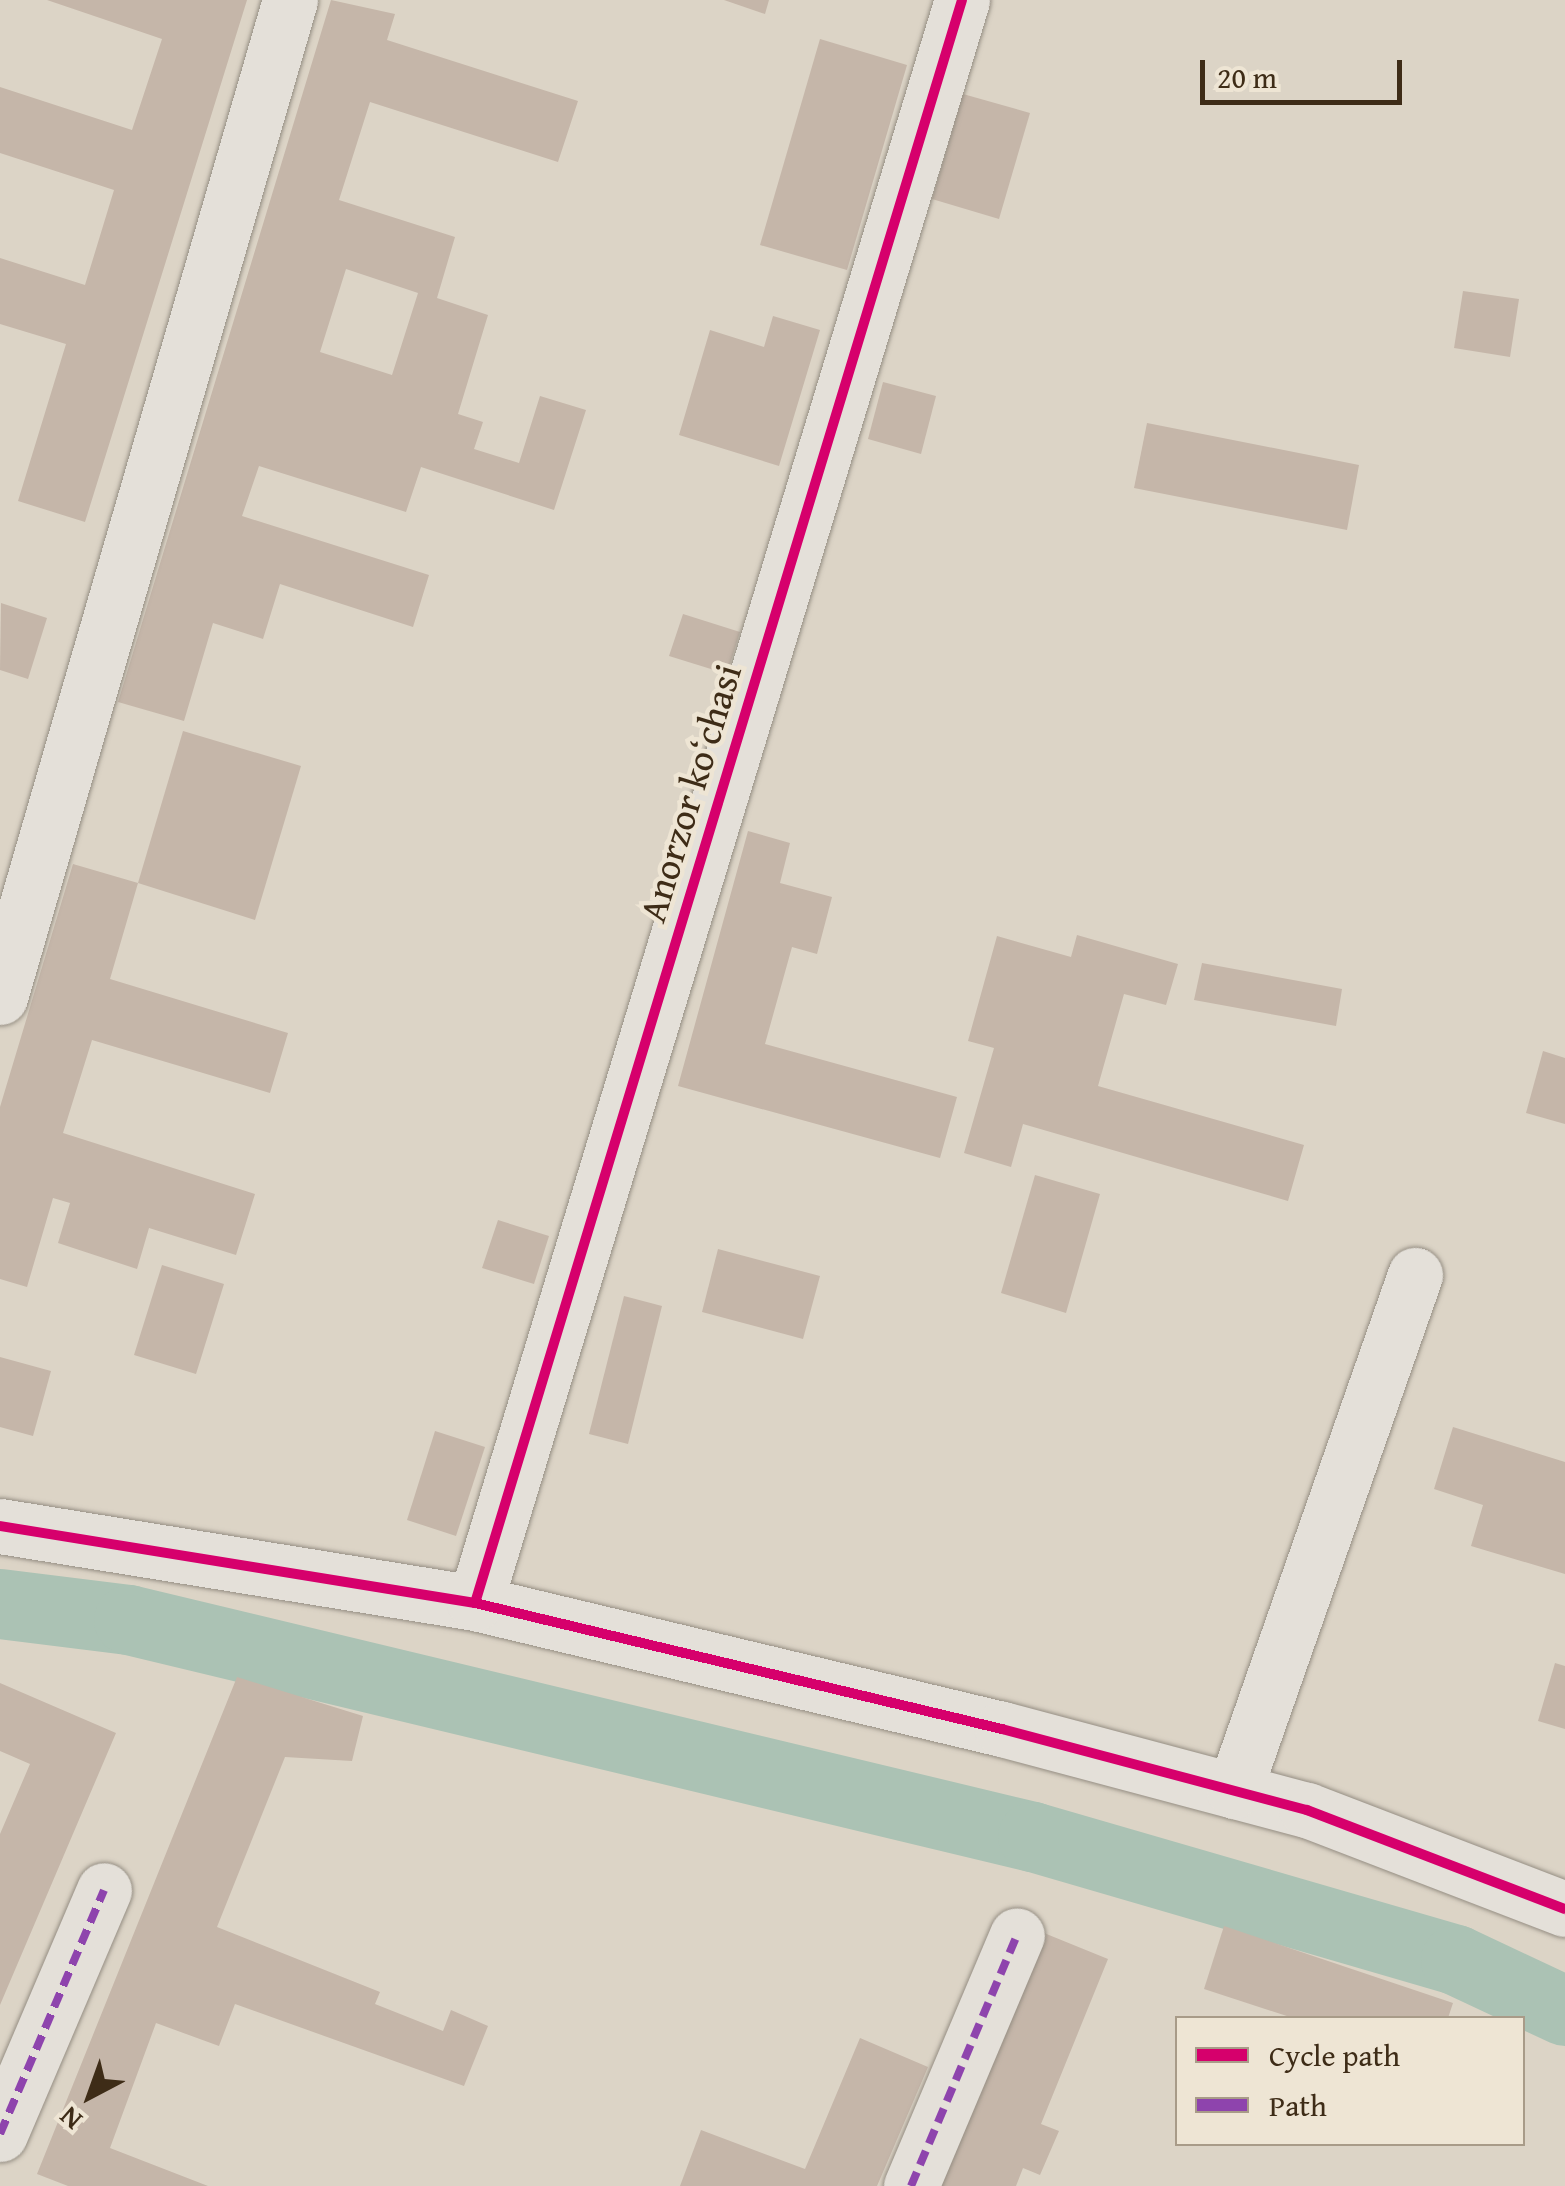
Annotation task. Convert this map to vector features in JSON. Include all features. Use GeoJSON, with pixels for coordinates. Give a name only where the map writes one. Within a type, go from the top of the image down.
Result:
{"type":"FeatureCollection","features":[{"type":"Feature","properties":{"kind":"street"},"geometry":{"type":"LineString","coordinates":[[0,997],[290,0]]}},
{"type":"Feature","properties":{"kind":"street","name":"Anorzor koʻchasi"},"geometry":{"type":"LineString","coordinates":[[475,1603],[962,0]]}},
{"type":"Feature","properties":{"kind":"street"},"geometry":{"type":"LineString","coordinates":[[1234,1791],[1414,1275]]}},
{"type":"Feature","properties":{"kind":"street"},"geometry":{"type":"LineString","coordinates":[[0,1526],[475,1603],[1234,1791],[1565,1909]]}},
{"type":"Feature","properties":{"kind":"street"},"geometry":{"type":"LineString","coordinates":[[0,2134],[104,1890]]}},
{"type":"Feature","properties":{"kind":"street"},"geometry":{"type":"LineString","coordinates":[[910,2186],[1017,1936]]}},
{"type":"Feature","properties":{"kind":"building"},"geometry":{"type":"Polygon","coordinates":[[[47,0],[247,0],[85,522],[18,501],[66,344],[0,324],[0,258],[85,285],[114,190],[0,153],[0,87],[132,130],[162,39],[47,0]]]}},
{"type":"Feature","properties":{"kind":"building"},"geometry":{"type":"Polygon","coordinates":[[[331,0],[395,14],[387,40],[578,101],[558,162],[370,102],[339,200],[455,237],[437,298],[488,315],[458,414],[483,422],[474,449],[519,463],[540,396],[586,410],[554,510],[421,467],[406,512],[259,466],[242,516],[429,575],[413,627],[280,584],[263,639],[213,623],[184,721],[118,702],[331,0]],[[346,269],[320,352],[392,375],[418,293],[346,269]]]}},
{"type":"Feature","properties":{"kind":"building"},"geometry":{"type":"Polygon","coordinates":[[[724,0],[769,0],[765,14],[724,0]]]}},
{"type":"Feature","properties":{"kind":"building"},"geometry":{"type":"Polygon","coordinates":[[[820,39],[907,65],[847,270],[760,245],[820,39]]]}},
{"type":"Feature","properties":{"kind":"building"},"geometry":{"type":"Polygon","coordinates":[[[963,94],[1030,113],[999,219],[932,199],[963,94]]]}},
{"type":"Feature","properties":{"kind":"building"},"geometry":{"type":"Polygon","coordinates":[[[1463,291],[1519,299],[1510,357],[1454,348],[1463,291]]]}},
{"type":"Feature","properties":{"kind":"building"},"geometry":{"type":"Polygon","coordinates":[[[773,316],[820,330],[779,466],[679,435],[710,330],[764,347],[773,316]]]}},
{"type":"Feature","properties":{"kind":"building"},"geometry":{"type":"Polygon","coordinates":[[[883,382],[936,396],[921,454],[868,439],[883,382]]]}},
{"type":"Feature","properties":{"kind":"building"},"geometry":{"type":"Polygon","coordinates":[[[1147,423],[1359,465],[1347,530],[1134,488],[1147,423]]]}},
{"type":"Feature","properties":{"kind":"building"},"geometry":{"type":"Polygon","coordinates":[[[1,603],[47,618],[28,679],[0,670],[1,603]]]}},
{"type":"Feature","properties":{"kind":"building"},"geometry":{"type":"Polygon","coordinates":[[[683,614],[740,632],[727,674],[669,656],[683,614]]]}},
{"type":"Feature","properties":{"kind":"building"},"geometry":{"type":"Polygon","coordinates":[[[183,731],[301,766],[255,920],[138,883],[183,731]]]}},
{"type":"Feature","properties":{"kind":"building"},"geometry":{"type":"Polygon","coordinates":[[[748,831],[790,843],[780,883],[832,897],[817,954],[792,947],[765,1044],[957,1097],[940,1158],[678,1086],[748,831]]]}},
{"type":"Feature","properties":{"kind":"building"},"geometry":{"type":"Polygon","coordinates":[[[73,864],[138,883],[110,979],[288,1033],[270,1093],[92,1040],[63,1133],[255,1194],[236,1255],[149,1228],[137,1269],[58,1243],[70,1203],[53,1198],[27,1287],[0,1279],[0,1107],[73,864]]]}},
{"type":"Feature","properties":{"kind":"building"},"geometry":{"type":"Polygon","coordinates":[[[1077,935],[1178,964],[1166,1005],[1124,994],[1098,1086],[1304,1145],[1288,1201],[1023,1124],[1011,1167],[964,1153],[994,1048],[968,1041],[997,936],[1071,957],[1077,935]]]}},
{"type":"Feature","properties":{"kind":"building"},"geometry":{"type":"Polygon","coordinates":[[[1202,963],[1342,989],[1336,1026],[1194,1000],[1202,963]]]}},
{"type":"Feature","properties":{"kind":"building"},"geometry":{"type":"Polygon","coordinates":[[[1543,1051],[1565,1058],[1565,1124],[1526,1113],[1543,1051]]]}},
{"type":"Feature","properties":{"kind":"building"},"geometry":{"type":"Polygon","coordinates":[[[1035,1175],[1100,1194],[1066,1313],[1001,1293],[1035,1175]]]}},
{"type":"Feature","properties":{"kind":"building"},"geometry":{"type":"Polygon","coordinates":[[[498,1220],[549,1236],[534,1284],[482,1268],[498,1220]]]}},
{"type":"Feature","properties":{"kind":"building"},"geometry":{"type":"Polygon","coordinates":[[[718,1249],[820,1276],[803,1339],[702,1312],[718,1249]]]}},
{"type":"Feature","properties":{"kind":"building"},"geometry":{"type":"Polygon","coordinates":[[[162,1265],[224,1284],[196,1374],[134,1355],[162,1265]]]}},
{"type":"Feature","properties":{"kind":"building"},"geometry":{"type":"Polygon","coordinates":[[[624,1296],[662,1306],[628,1444],[589,1434],[624,1296]]]}},
{"type":"Feature","properties":{"kind":"building"},"geometry":{"type":"Polygon","coordinates":[[[0,1357],[51,1371],[33,1436],[0,1427],[0,1357]]]}},
{"type":"Feature","properties":{"kind":"building"},"geometry":{"type":"Polygon","coordinates":[[[1453,1427],[1565,1462],[1565,1574],[1471,1546],[1483,1505],[1434,1489],[1453,1427]]]}},
{"type":"Feature","properties":{"kind":"building"},"geometry":{"type":"Polygon","coordinates":[[[435,1431],[485,1447],[456,1536],[407,1520],[435,1431]]]}},
{"type":"Feature","properties":{"kind":"building"},"geometry":{"type":"Polygon","coordinates":[[[1555,1663],[1565,1666],[1565,1729],[1538,1721],[1555,1663]]]}},
{"type":"Feature","properties":{"kind":"building"},"geometry":{"type":"Polygon","coordinates":[[[237,1677],[363,1716],[352,1761],[285,1757],[217,1927],[380,1992],[375,2004],[443,2031],[451,2010],[488,2026],[464,2086],[235,2004],[219,2046],[156,2023],[110,2148],[208,2186],[68,2186],[37,2174],[237,1677]]]}},
{"type":"Feature","properties":{"kind":"building"},"geometry":{"type":"Polygon","coordinates":[[[0,1683],[116,1733],[0,2005],[0,1834],[30,1764],[0,1751],[0,1683]]]}},
{"type":"Feature","properties":{"kind":"building"},"geometry":{"type":"Polygon","coordinates":[[[1224,1926],[1453,2003],[1449,2016],[1287,2016],[1204,1989],[1224,1926]]]}},
{"type":"Feature","properties":{"kind":"building"},"geometry":{"type":"Polygon","coordinates":[[[1044,1933],[1108,1959],[1041,2124],[1059,2131],[1040,2175],[1023,2168],[1016,2186],[940,2186],[1044,1933]]]}},
{"type":"Feature","properties":{"kind":"building"},"geometry":{"type":"Polygon","coordinates":[[[860,2038],[928,2067],[877,2186],[680,2186],[701,2130],[805,2169],[860,2038]]]}},
{"type":"Feature","properties":{"kind":"waterway"},"geometry":{"type":"LineString","coordinates":[[0,1604],[129,1620],[1033,1837],[1456,1960],[1565,2011]]}},
{"type":"Feature","properties":{"kind":"marked path"},"geometry":{"type":"LineString","coordinates":[[0,2134],[104,1890]]}},
{"type":"Feature","properties":{"kind":"marked path"},"geometry":{"type":"LineString","coordinates":[[911,2186],[1017,1935]]}},
{"type":"Feature","properties":{"kind":"cycle path"},"geometry":{"type":"LineString","coordinates":[[475,1603],[962,0]]}},
{"type":"Feature","properties":{"kind":"cycle path"},"geometry":{"type":"LineString","coordinates":[[0,1526],[475,1603],[1002,1729],[1307,1810],[1565,1909]]}}]}
